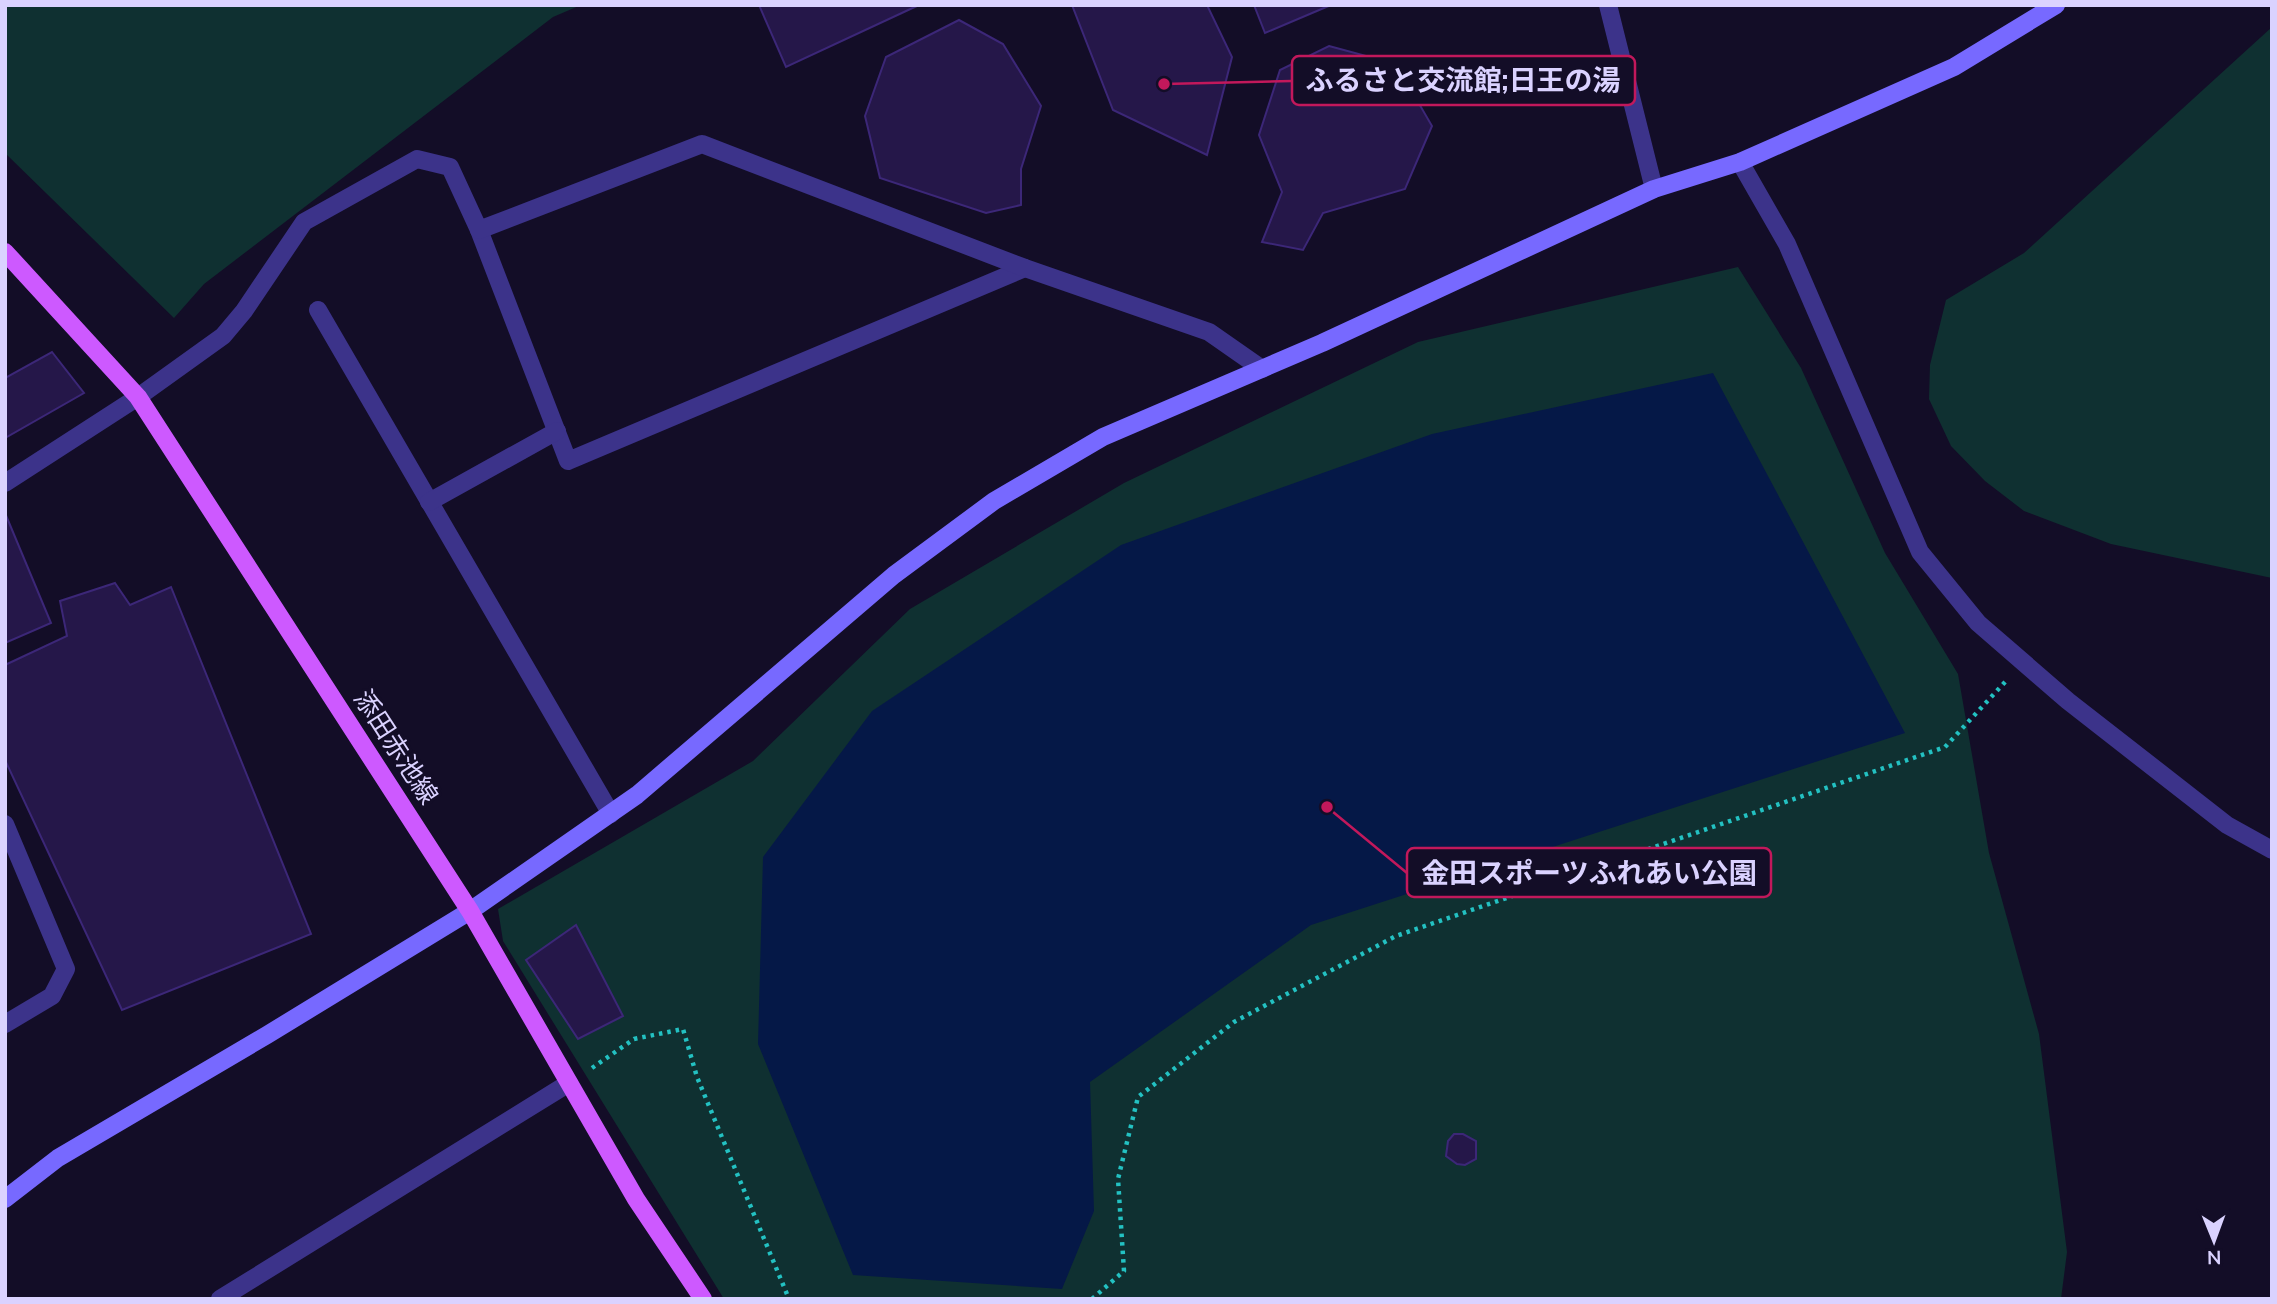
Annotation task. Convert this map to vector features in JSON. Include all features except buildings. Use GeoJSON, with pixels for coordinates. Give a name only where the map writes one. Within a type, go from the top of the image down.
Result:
{"type":"FeatureCollection","features":[{"type":"Feature","properties":{"kind":"main road","name":"添田赤池線"},"geometry":{"type":"LineString","coordinates":[[5,252],[138,397],[470,911],[636,1199],[703,1299]]}},
{"type":"Feature","properties":{"kind":"street"},"geometry":{"type":"LineString","coordinates":[[1608,5],[1654,189]]}},
{"type":"Feature","properties":{"kind":"street"},"geometry":{"type":"LineString","coordinates":[[5,1199],[58,1158],[470,911],[637,796],[894,575],[994,501],[1102,438],[1262,369],[1654,189],[1740,162],[1954,67],[2056,5]]}},
{"type":"Feature","properties":{"kind":"street"},"geometry":{"type":"LineString","coordinates":[[479,230],[702,144],[1025,268],[1209,332],[1262,369]]}},
{"type":"Feature","properties":{"kind":"street"},"geometry":{"type":"LineString","coordinates":[[5,483],[138,397],[223,336],[244,311],[304,222],[417,159],[450,167],[479,230],[568,461],[1025,268]]}},
{"type":"Feature","properties":{"kind":"street"},"geometry":{"type":"LineString","coordinates":[[1740,162],[1787,244],[1920,552],[1978,623],[2023,663],[2227,825],[2272,850]]}},
{"type":"Feature","properties":{"kind":"street"},"geometry":{"type":"LineString","coordinates":[[317,310],[611,814]]}},
{"type":"Feature","properties":{"kind":"street"},"geometry":{"type":"LineString","coordinates":[[429,502],[556,431]]}},
{"type":"Feature","properties":{"kind":"street"},"geometry":{"type":"LineString","coordinates":[[5,824],[66,969],[52,996],[5,1024]]}},
{"type":"Feature","properties":{"kind":"street"},"geometry":{"type":"LineString","coordinates":[[220,1299],[569,1083]]}},
{"type":"Feature","properties":{"kind":"path"},"geometry":{"type":"LineString","coordinates":[[1092,1299],[1124,1271],[1118,1179],[1138,1097],[1234,1022],[1396,936],[1945,747],[2023,663]]}},
{"type":"Feature","properties":{"kind":"path"},"geometry":{"type":"LineString","coordinates":[[569,1083],[634,1039],[683,1029],[697,1077],[789,1299]]}},
{"type":"Feature","properties":{"kind":"green space"},"geometry":{"type":"Polygon","coordinates":[[[5,5],[581,5],[553,17],[204,284],[174,318],[5,153],[5,5]]]}},
{"type":"Feature","properties":{"kind":"green space"},"geometry":{"type":"Polygon","coordinates":[[[2272,27],[2272,578],[2111,544],[2024,511],[1985,481],[1951,446],[1929,399],[1930,365],[1946,300],[2024,253],[2272,27]]]}},
{"type":"Feature","properties":{"kind":"green space"},"geometry":{"type":"Polygon","coordinates":[[[1738,267],[1801,368],[1885,553],[1958,674],[1989,853],[2039,1034],[2067,1252],[2061,1299],[724,1299],[503,941],[498,909],[753,761],[910,609],[1124,483],[1418,342],[1738,267]]]}},
{"type":"Feature","properties":{"kind":"water"},"geometry":{"type":"Polygon","coordinates":[[[1713,373],[1905,733],[1311,925],[1090,1082],[1094,1211],[1062,1289],[853,1275],[758,1044],[763,857],[872,711],[1121,545],[1432,434],[1713,373]]]}},
{"type":"Feature","properties":{"kind":"place","name":"ふるさと交流館;日王の湯"},"geometry":{"type":"Point","coordinates":[1164,84]}},
{"type":"Feature","properties":{"kind":"place","name":"金田スポーツふれあい公園"},"geometry":{"type":"Point","coordinates":[1327,807]}}]}
